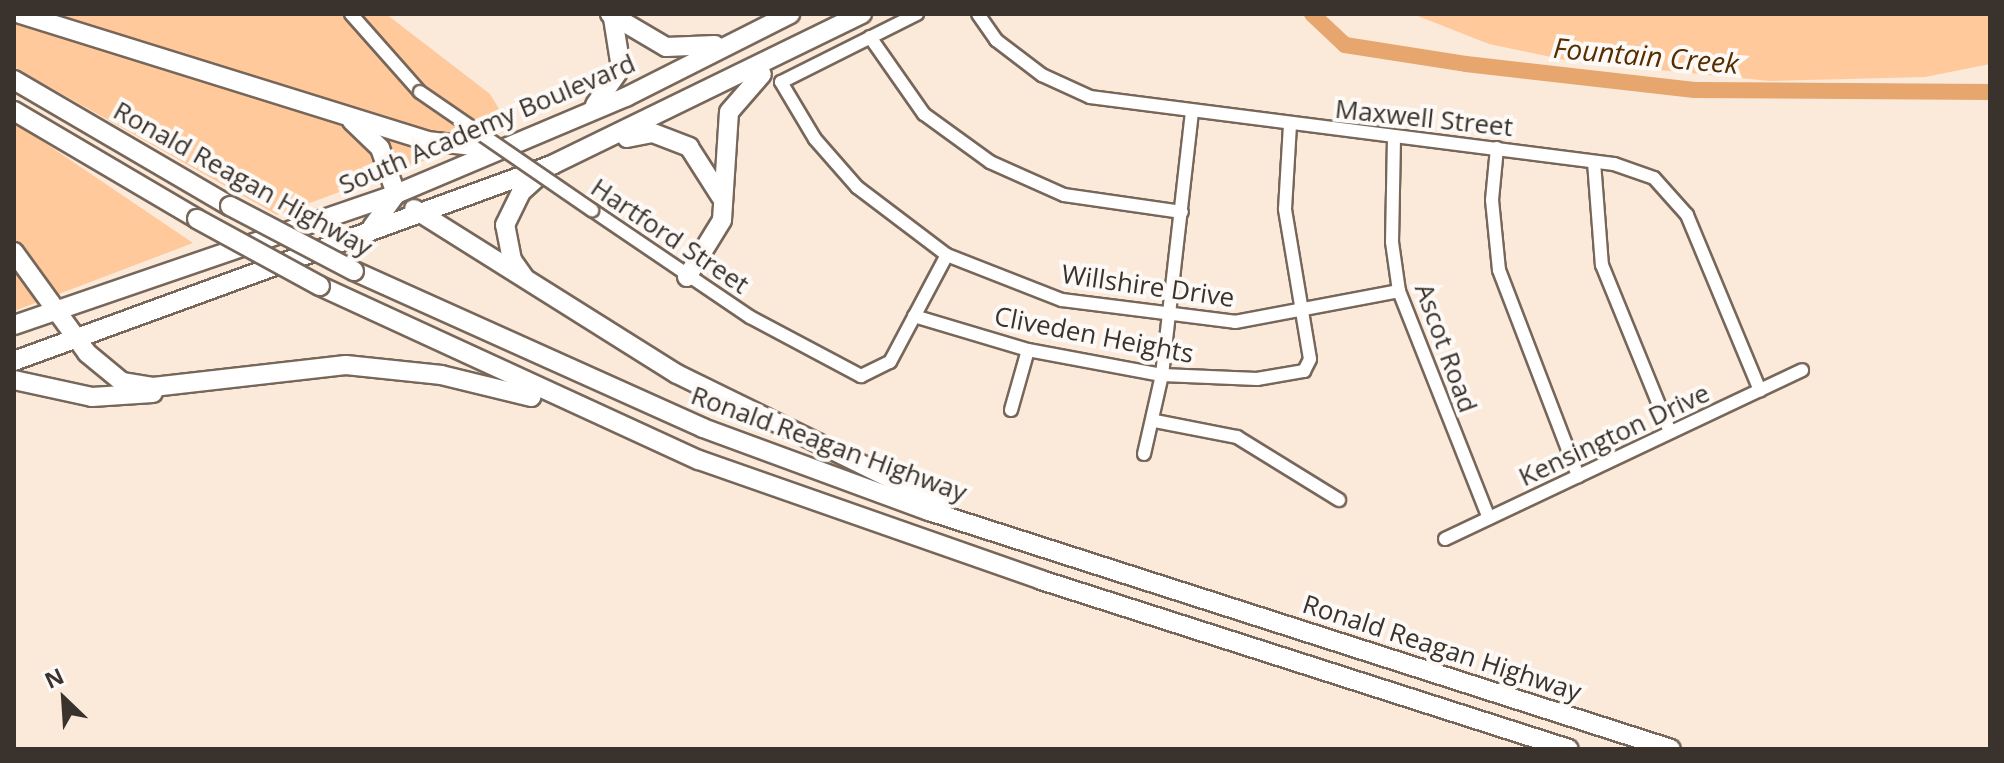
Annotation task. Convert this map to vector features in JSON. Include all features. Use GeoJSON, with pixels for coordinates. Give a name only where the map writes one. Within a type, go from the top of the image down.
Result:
{"type":"FeatureCollection","features":[{"type":"Feature","properties":{"kind":"highway"},"geometry":{"type":"LineString","coordinates":[[20,14],[454,148],[520,142]]}},
{"type":"Feature","properties":{"kind":"highway","name":"South Academy Boulevard"},"geometry":{"type":"LineString","coordinates":[[14,325],[396,194],[553,129],[790,14]]}},
{"type":"Feature","properties":{"kind":"highway","name":"South Academy Boulevard"},"geometry":{"type":"LineString","coordinates":[[14,361],[552,165],[862,14]]}},
{"type":"Feature","properties":{"kind":"highway"},"geometry":{"type":"LineString","coordinates":[[612,16],[666,47],[692,49],[755,31]]}},
{"type":"Feature","properties":{"kind":"highway"},"geometry":{"type":"LineString","coordinates":[[553,129],[601,100],[617,81],[622,47],[612,16]]}},
{"type":"Feature","properties":{"kind":"highway"},"geometry":{"type":"LineString","coordinates":[[687,277],[713,240],[723,202],[735,98],[810,40]]}},
{"type":"Feature","properties":{"kind":"highway","name":"Ronald Reagan Highway"},"geometry":{"type":"LineString","coordinates":[[14,80],[230,206],[354,271],[703,428],[987,528],[1671,749]]}},
{"type":"Feature","properties":{"kind":"highway","name":"Ronald Reagan Highway"},"geometry":{"type":"LineString","coordinates":[[14,111],[197,219],[320,286],[641,435],[892,530],[1569,749]]}},
{"type":"Feature","properties":{"kind":"highway"},"geometry":{"type":"LineString","coordinates":[[343,115],[380,148],[396,194],[420,214],[677,374],[987,528]]}},
{"type":"Feature","properties":{"kind":"highway"},"geometry":{"type":"LineString","coordinates":[[593,147],[653,133],[678,140],[701,157],[723,202]]}},
{"type":"Feature","properties":{"kind":"highway"},"geometry":{"type":"LineString","coordinates":[[528,282],[512,260],[505,225],[521,192],[552,165]]}},
{"type":"Feature","properties":{"kind":"highway"},"geometry":{"type":"LineString","coordinates":[[366,232],[396,194]]}},
{"type":"Feature","properties":{"kind":"highway"},"geometry":{"type":"LineString","coordinates":[[14,252],[101,369],[122,382],[184,385]]}},
{"type":"Feature","properties":{"kind":"highway"},"geometry":{"type":"LineString","coordinates":[[14,380],[117,399],[184,385],[310,367],[398,368],[511,390],[641,435]]}},
{"type":"Feature","properties":{"kind":"street","name":"Hartford Street"},"geometry":{"type":"LineString","coordinates":[[351,14],[420,92],[687,277],[861,376],[890,362],[947,255]]}},
{"type":"Feature","properties":{"kind":"street"},"geometry":{"type":"LineString","coordinates":[[917,14],[870,37],[924,114],[990,162],[1064,195],[1182,212]]}},
{"type":"Feature","properties":{"kind":"street","name":"Maxwell Street"},"geometry":{"type":"LineString","coordinates":[[978,14],[996,40],[1042,75],[1090,97],[1290,125],[1497,148],[1594,162],[1654,178],[1680,203],[1760,390]]}},
{"type":"Feature","properties":{"kind":"street","name":"Willshire Drive"},"geometry":{"type":"LineString","coordinates":[[870,37],[781,82],[815,139],[857,187],[947,255],[1062,300],[1235,322],[1298,313],[1399,291]]}},
{"type":"Feature","properties":{"kind":"street"},"geometry":{"type":"LineString","coordinates":[[1144,454],[1155,421],[1162,375],[1192,111]]}},
{"type":"Feature","properties":{"kind":"street"},"geometry":{"type":"LineString","coordinates":[[1290,125],[1285,209],[1298,313]]}},
{"type":"Feature","properties":{"kind":"street","name":"Ascot Road"},"geometry":{"type":"LineString","coordinates":[[1394,138],[1392,242],[1399,291],[1489,518]]}},
{"type":"Feature","properties":{"kind":"street"},"geometry":{"type":"LineString","coordinates":[[1497,148],[1492,200],[1499,270],[1578,476]]}},
{"type":"Feature","properties":{"kind":"street"},"geometry":{"type":"LineString","coordinates":[[1594,162],[1602,265],[1670,432]]}},
{"type":"Feature","properties":{"kind":"street","name":"Cliveden Heights"},"geometry":{"type":"LineString","coordinates":[[914,316],[1028,350],[1162,375],[1257,379],[1304,371],[1310,359],[1298,313]]}},
{"type":"Feature","properties":{"kind":"street"},"geometry":{"type":"LineString","coordinates":[[1011,410],[1028,350]]}},
{"type":"Feature","properties":{"kind":"street","name":"Kensington Drive"},"geometry":{"type":"LineString","coordinates":[[1445,539],[1802,370]]}},
{"type":"Feature","properties":{"kind":"street"},"geometry":{"type":"LineString","coordinates":[[1155,421],[1237,437],[1339,500]]}},
{"type":"Feature","properties":{"kind":"shaded area"},"geometry":{"type":"Polygon","coordinates":[[[14,14],[386,14],[490,94],[511,129],[277,215],[14,67],[14,14]]]}},
{"type":"Feature","properties":{"kind":"shaded area"},"geometry":{"type":"Polygon","coordinates":[[[1413,14],[1990,14],[1990,64],[1925,77],[1770,81],[1570,61],[1489,44],[1413,14]]]}},
{"type":"Feature","properties":{"kind":"shaded area"},"geometry":{"type":"Polygon","coordinates":[[[14,122],[193,243],[14,311],[14,122]]]}},
{"type":"Feature","properties":{"kind":"waterway","name":"Fountain Creek"},"geometry":{"type":"LineString","coordinates":[[1312,14],[1345,45],[1466,64],[1695,90],[1990,92]]}}]}
